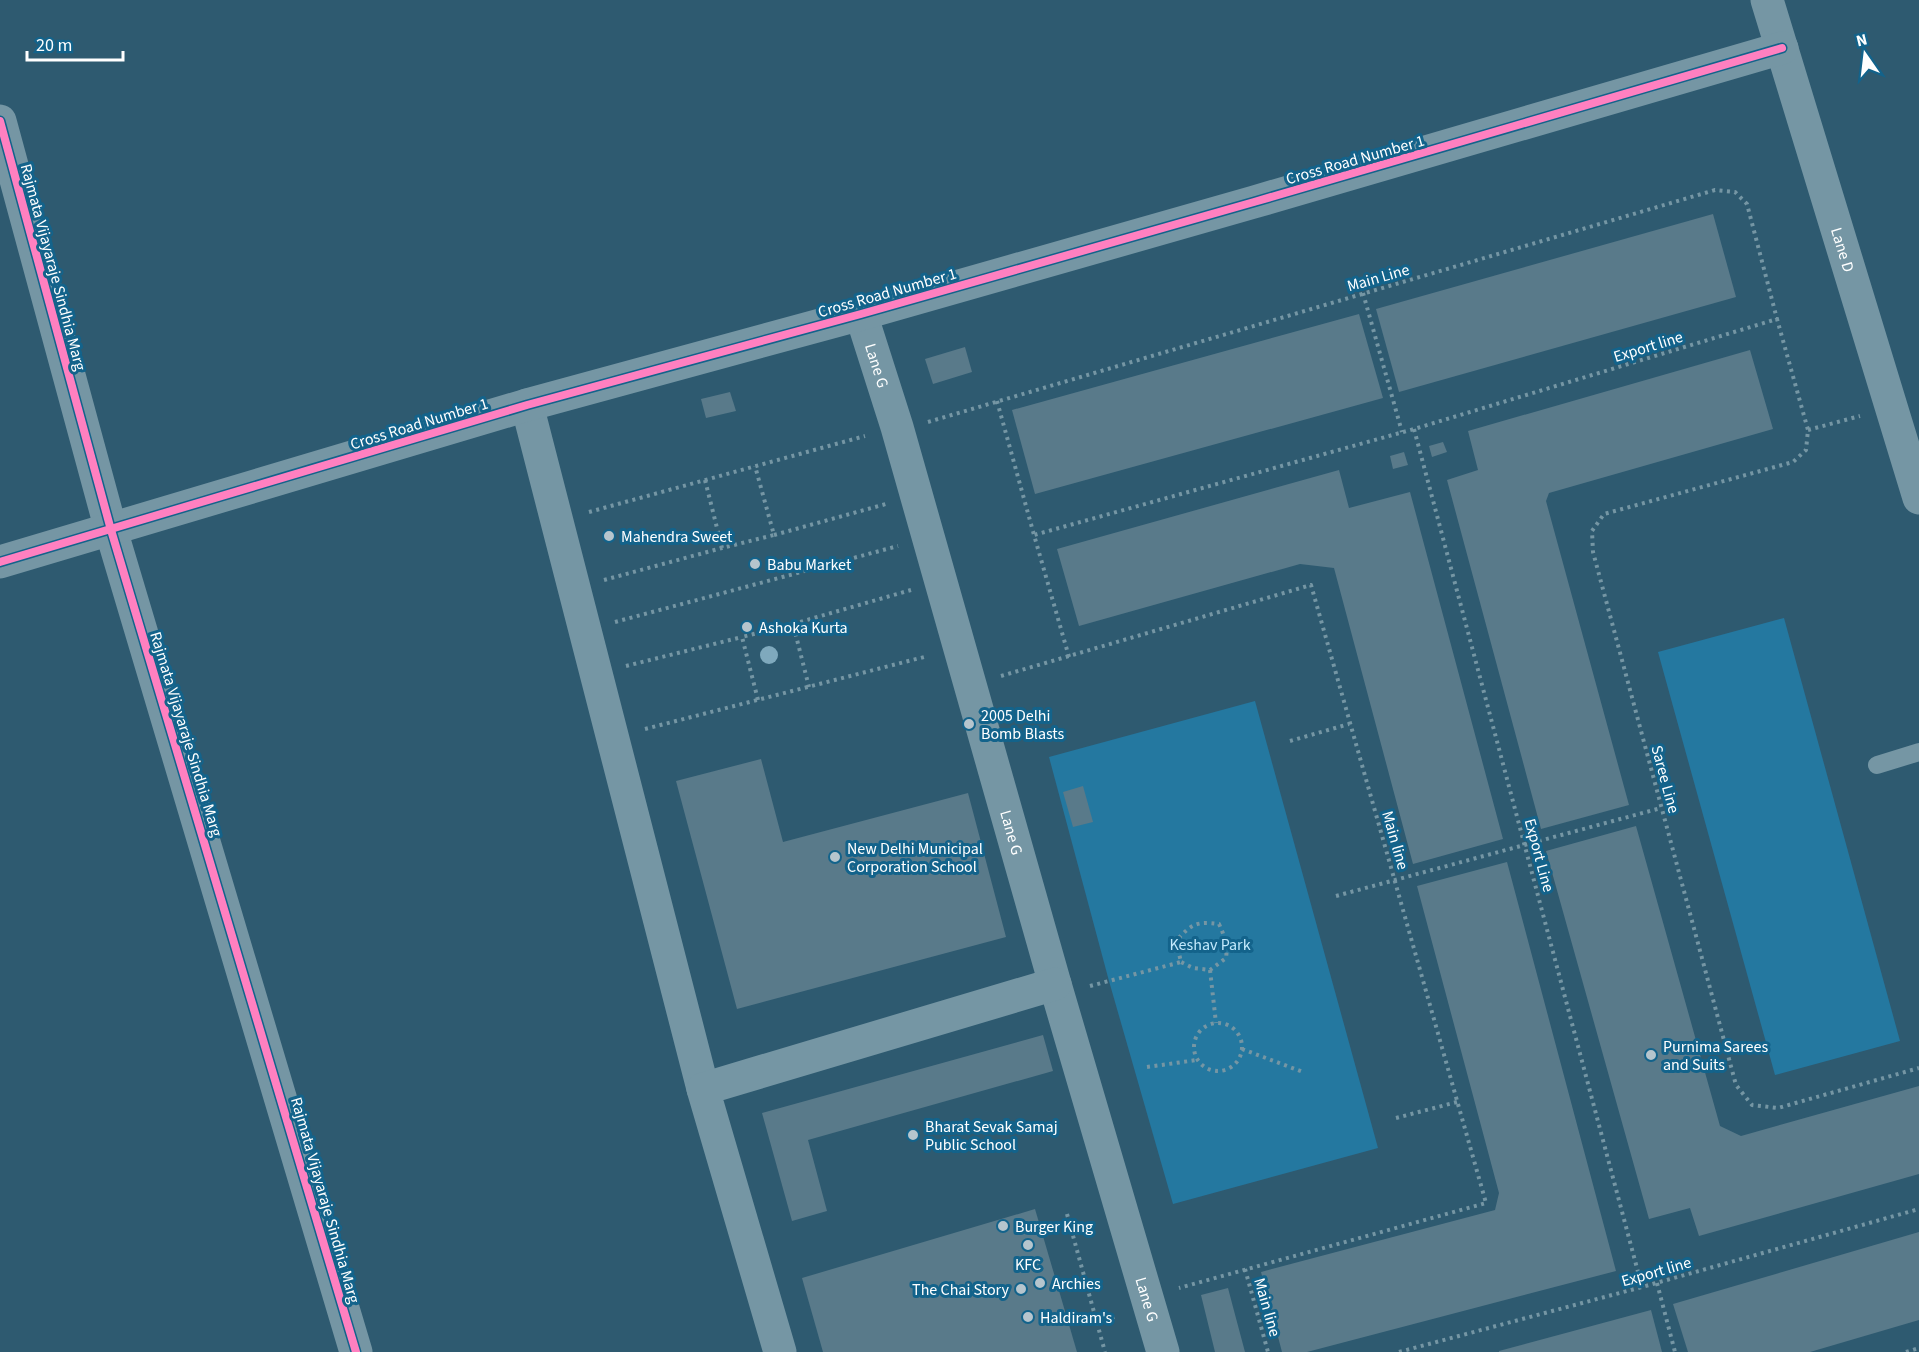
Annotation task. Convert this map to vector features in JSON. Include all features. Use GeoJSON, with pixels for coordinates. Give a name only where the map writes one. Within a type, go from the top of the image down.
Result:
{"type":"FeatureCollection","features":[{"type":"Feature","properties":{"kind":"street","name":"Lane D"},"geometry":{"type":"LineString","coordinates":[[1767,0],[1919,498]]}},
{"type":"Feature","properties":{"kind":"street","name":"Cross Road Number 1"},"geometry":{"type":"LineString","coordinates":[[0,562],[526,405],[861,314],[1782,48]]}},
{"type":"Feature","properties":{"kind":"street","name":"Rajmata Vijayaraje Sindhia Marg"},"geometry":{"type":"LineString","coordinates":[[0,121],[111,530],[356,1352]]}},
{"type":"Feature","properties":{"kind":"street","name":"Lane G"},"geometry":{"type":"LineString","coordinates":[[861,314],[898,429],[1056,990],[1163,1352]]}},
{"type":"Feature","properties":{"kind":"street"},"geometry":{"type":"LineString","coordinates":[[526,405],[703,1089],[780,1352]]}},
{"type":"Feature","properties":{"kind":"street"},"geometry":{"type":"LineString","coordinates":[[703,1089],[1056,990]]}},
{"type":"Feature","properties":{"kind":"lane"},"geometry":{"type":"LineString","coordinates":[[1877,765],[1919,752]]}},
{"type":"Feature","properties":{"kind":"path"},"geometry":{"type":"LineString","coordinates":[[1363,293],[1402,432]]}},
{"type":"Feature","properties":{"kind":"path"},"geometry":{"type":"LineString","coordinates":[[1777,319],[1808,430],[1892,408]]}},
{"type":"Feature","properties":{"kind":"path"},"geometry":{"type":"LineString","coordinates":[[997,401],[1069,657]]}},
{"type":"Feature","properties":{"kind":"path"},"geometry":{"type":"LineString","coordinates":[[755,466],[774,535]]}},
{"type":"Feature","properties":{"kind":"path"},"geometry":{"type":"LineString","coordinates":[[705,480],[722,548]]}},
{"type":"Feature","properties":{"kind":"path"},"geometry":{"type":"LineString","coordinates":[[600,581],[895,502]]}},
{"type":"Feature","properties":{"kind":"path"},"geometry":{"type":"LineString","coordinates":[[612,623],[907,543]]}},
{"type":"Feature","properties":{"kind":"path"},"geometry":{"type":"LineString","coordinates":[[623,667],[793,624],[919,587]]}},
{"type":"Feature","properties":{"kind":"path"},"geometry":{"type":"LineString","coordinates":[[793,624],[809,687]]}},
{"type":"Feature","properties":{"kind":"path"},"geometry":{"type":"LineString","coordinates":[[742,637],[758,700]]}},
{"type":"Feature","properties":{"kind":"path"},"geometry":{"type":"LineString","coordinates":[[612,738],[960,648]]}},
{"type":"Feature","properties":{"kind":"path"},"geometry":{"type":"LineString","coordinates":[[1290,741],[1350,724]]}},
{"type":"Feature","properties":{"kind":"path"},"geometry":{"type":"LineString","coordinates":[[1336,896],[1661,808]]}},
{"type":"Feature","properties":{"kind":"path"},"geometry":{"type":"LineString","coordinates":[[1056,990],[1180,962],[1193,968],[1210,970],[1226,958],[1226,942],[1219,924],[1201,922],[1186,929],[1176,941],[1180,962]]}},
{"type":"Feature","properties":{"kind":"path"},"geometry":{"type":"LineString","coordinates":[[1210,970],[1216,1023]]}},
{"type":"Feature","properties":{"kind":"path"},"geometry":{"type":"LineString","coordinates":[[1216,1023],[1224,1024],[1237,1032],[1242,1048],[1238,1060],[1227,1070],[1211,1071],[1197,1060],[1193,1044],[1196,1036],[1208,1025],[1216,1023]]}},
{"type":"Feature","properties":{"kind":"path"},"geometry":{"type":"LineString","coordinates":[[1242,1048],[1303,1072]]}},
{"type":"Feature","properties":{"kind":"path"},"geometry":{"type":"LineString","coordinates":[[1147,1067],[1197,1060]]}},
{"type":"Feature","properties":{"kind":"path"},"geometry":{"type":"LineString","coordinates":[[1396,1118],[1457,1102]]}},
{"type":"Feature","properties":{"kind":"path"},"geometry":{"type":"LineString","coordinates":[[1067,1214],[1106,1352]]}},
{"type":"Feature","properties":{"kind":"path"},"geometry":{"type":"LineString","coordinates":[[1097,1322],[1120,1316]]}},
{"type":"Feature","properties":{"kind":"path"},"geometry":{"type":"LineString","coordinates":[[1906,1352],[1919,1348]]}},
{"type":"Feature","properties":{"kind":"green space"},"geometry":{"type":"Polygon","coordinates":[[[1784,618],[1900,1041],[1775,1075],[1658,652],[1784,618]]]}},
{"type":"Feature","properties":{"kind":"green space","name":"Keshav Park"},"geometry":{"type":"Polygon","coordinates":[[[1255,701],[1378,1148],[1173,1204],[1109,981],[1049,757],[1255,701]]]}},
{"type":"Feature","properties":{"kind":"building"},"geometry":{"type":"Polygon","coordinates":[[[1713,214],[1736,297],[1399,392],[1376,309],[1713,214]]]}},
{"type":"Feature","properties":{"kind":"building"},"geometry":{"type":"Polygon","coordinates":[[[1359,314],[1383,398],[1035,494],[1012,410],[1359,314]]]}},
{"type":"Feature","properties":{"kind":"building"},"geometry":{"type":"Polygon","coordinates":[[[965,347],[972,372],[933,384],[925,359],[965,347]]]}},
{"type":"Feature","properties":{"kind":"building"},"geometry":{"type":"Polygon","coordinates":[[[1750,350],[1773,429],[1549,493],[1546,501],[1629,805],[1541,829],[1447,480],[1478,470],[1468,431],[1750,350]]]}},
{"type":"Feature","properties":{"kind":"building"},"geometry":{"type":"Polygon","coordinates":[[[730,392],[736,411],[706,418],[701,399],[730,392]]]}},
{"type":"Feature","properties":{"kind":"building"},"geometry":{"type":"Polygon","coordinates":[[[1443,442],[1447,452],[1432,457],[1429,446],[1443,442]]]}},
{"type":"Feature","properties":{"kind":"building"},"geometry":{"type":"Polygon","coordinates":[[[1404,452],[1408,465],[1393,469],[1390,456],[1404,452]]]}},
{"type":"Feature","properties":{"kind":"building"},"geometry":{"type":"Polygon","coordinates":[[[1339,470],[1349,508],[1410,492],[1503,839],[1413,864],[1334,568],[1300,564],[1079,626],[1057,549],[1339,470]]]}},
{"type":"Feature","properties":{"kind":"building"},"geometry":{"type":"Polygon","coordinates":[[[761,759],[783,842],[968,793],[1006,937],[737,1009],[676,781],[761,759]]]}},
{"type":"Feature","properties":{"kind":"building"},"geometry":{"type":"Polygon","coordinates":[[[1083,786],[1093,822],[1073,827],[1063,792],[1083,786]]]}},
{"type":"Feature","properties":{"kind":"building"},"geometry":{"type":"Polygon","coordinates":[[[1636,826],[1720,1126],[1741,1136],[1919,1086],[1919,1174],[1699,1236],[1690,1208],[1649,1219],[1546,851],[1636,826]]]}},
{"type":"Feature","properties":{"kind":"building"},"geometry":{"type":"Polygon","coordinates":[[[1507,862],[1616,1271],[1307,1352],[1282,1352],[1261,1272],[1495,1210],[1499,1193],[1417,886],[1507,862]]]}},
{"type":"Feature","properties":{"kind":"building"},"geometry":{"type":"Polygon","coordinates":[[[1043,1035],[1053,1071],[808,1140],[827,1211],[792,1221],[762,1113],[1043,1035]]]}},
{"type":"Feature","properties":{"kind":"building"},"geometry":{"type":"Polygon","coordinates":[[[1035,1209],[1077,1352],[823,1352],[802,1278],[1035,1209]]]}},
{"type":"Feature","properties":{"kind":"building"},"geometry":{"type":"Polygon","coordinates":[[[1919,1232],[1919,1320],[1810,1352],[1688,1352],[1673,1304],[1919,1232]]]}},
{"type":"Feature","properties":{"kind":"building"},"geometry":{"type":"Polygon","coordinates":[[[1228,1288],[1245,1352],[1215,1352],[1201,1295],[1228,1288]]]}},
{"type":"Feature","properties":{"kind":"building"},"geometry":{"type":"Polygon","coordinates":[[[1651,1310],[1662,1352],[1499,1352],[1499,1351],[1651,1310]]]}},
{"type":"Feature","properties":{"kind":"cycle path"},"geometry":{"type":"LineString","coordinates":[[0,562],[527,405],[861,314],[1782,48]]}},
{"type":"Feature","properties":{"kind":"cycle path"},"geometry":{"type":"LineString","coordinates":[[0,121],[111,530],[356,1352]]}},
{"type":"Feature","properties":{"kind":"place","name":"Mahendra Sweet"},"geometry":{"type":"Point","coordinates":[609,536]}},
{"type":"Feature","properties":{"kind":"place","name":"Babu Market"},"geometry":{"type":"Point","coordinates":[755,564]}},
{"type":"Feature","properties":{"kind":"place","name":"Ashoka Kurta"},"geometry":{"type":"Point","coordinates":[747,627]}},
{"type":"Feature","properties":{"kind":"place","name":"2005 Delhi Bomb Blasts"},"geometry":{"type":"Point","coordinates":[969,724]}},
{"type":"Feature","properties":{"kind":"place","name":"New Delhi Municipal Corporation School"},"geometry":{"type":"Point","coordinates":[835,857]}},
{"type":"Feature","properties":{"kind":"place","name":"Purnima Sarees and Suits"},"geometry":{"type":"Point","coordinates":[1651,1055]}},
{"type":"Feature","properties":{"kind":"place","name":"Bharat Sevak Samaj Public School"},"geometry":{"type":"Point","coordinates":[913,1135]}},
{"type":"Feature","properties":{"kind":"place","name":"Burger King"},"geometry":{"type":"Point","coordinates":[1003,1226]}},
{"type":"Feature","properties":{"kind":"place","name":"KFC"},"geometry":{"type":"Point","coordinates":[1028,1245]}},
{"type":"Feature","properties":{"kind":"place","name":"Archies"},"geometry":{"type":"Point","coordinates":[1040,1283]}},
{"type":"Feature","properties":{"kind":"place","name":"The Chai Story"},"geometry":{"type":"Point","coordinates":[1021,1289]}},
{"type":"Feature","properties":{"kind":"place","name":"Haldiram's"},"geometry":{"type":"Point","coordinates":[1028,1317]}}]}
